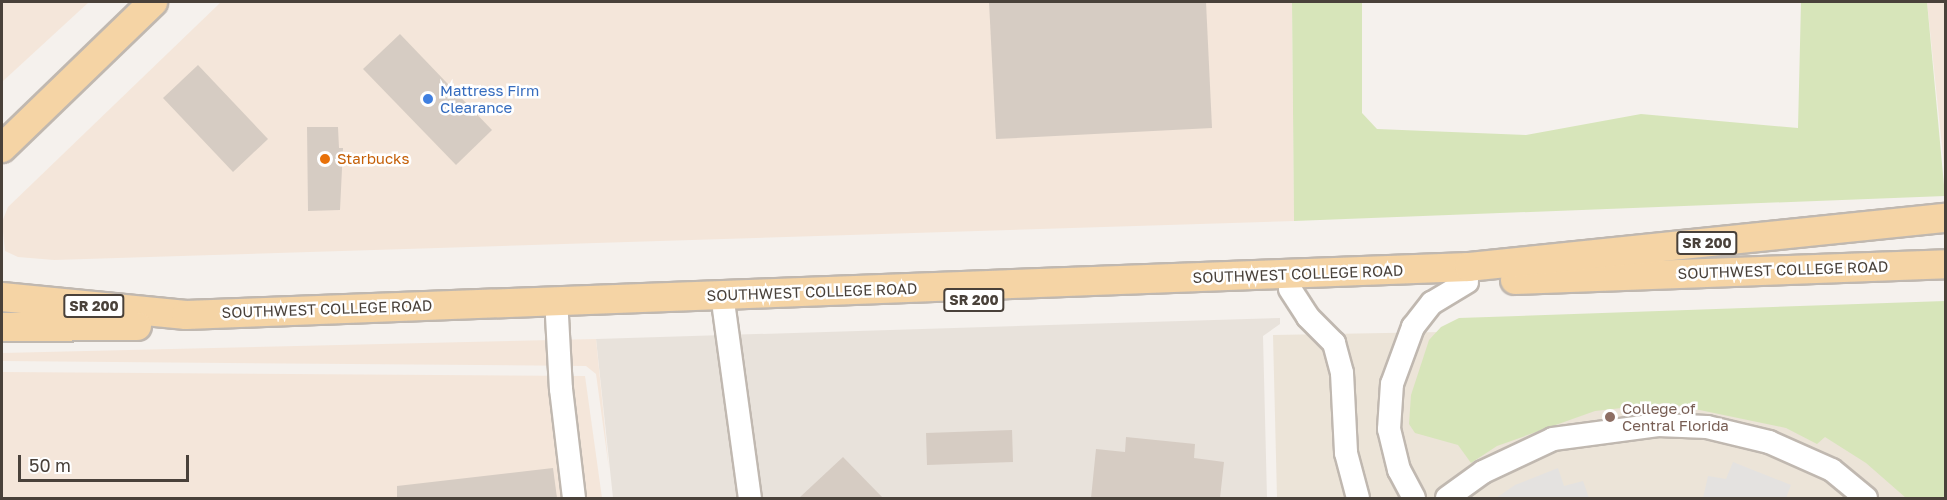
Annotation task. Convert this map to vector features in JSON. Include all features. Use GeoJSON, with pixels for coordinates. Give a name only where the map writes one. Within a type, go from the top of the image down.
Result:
{"type":"FeatureCollection","features":[{"type":"Feature","properties":{"kind":"main road"},"geometry":{"type":"LineString","coordinates":[[2,148],[153,2]]}},
{"type":"Feature","properties":{"kind":"main road","name":"SOUTHWEST COLLEGE ROAD"},"geometry":{"type":"LineString","coordinates":[[2,297],[186,315],[1469,267],[1946,218]]}},
{"type":"Feature","properties":{"kind":"main road","name":"SOUTHWEST COLLEGE ROAD"},"geometry":{"type":"LineString","coordinates":[[2,327],[289,325],[1946,264]]}},
{"type":"Feature","properties":{"kind":"street"},"geometry":{"type":"LineString","coordinates":[[1414,498],[1399,470],[1389,429],[1392,384],[1413,327],[1432,303],[1467,282]]}},
{"type":"Feature","properties":{"kind":"street"},"geometry":{"type":"LineString","coordinates":[[1290,288],[1308,316],[1334,343],[1342,373],[1346,453],[1358,498]]}},
{"type":"Feature","properties":{"kind":"street"},"geometry":{"type":"LineString","coordinates":[[724,309],[750,498]]}},
{"type":"Feature","properties":{"kind":"street"},"geometry":{"type":"LineString","coordinates":[[557,316],[561,389],[574,498]]}},
{"type":"Feature","properties":{"kind":"street"},"geometry":{"type":"LineString","coordinates":[[1447,498],[1483,472],[1553,439],[1658,425],[1707,428],[1769,442],[1832,470],[1866,498]]}},
{"type":"Feature","properties":{"kind":"shaded area"},"geometry":{"type":"Polygon","coordinates":[[[2,2],[89,2],[2,82],[2,2]]]}},
{"type":"Feature","properties":{"kind":"shaded area"},"geometry":{"type":"Polygon","coordinates":[[[221,2],[1292,2],[1294,221],[54,260],[18,257],[5,251],[2,222],[8,207],[221,2]]]}},
{"type":"Feature","properties":{"kind":"shaded area"},"geometry":{"type":"Polygon","coordinates":[[[1927,2],[1945,2],[1945,175],[1927,2]]]}},
{"type":"Feature","properties":{"kind":"shaded area"},"geometry":{"type":"Polygon","coordinates":[[[1280,318],[1280,324],[1263,336],[1267,498],[613,498],[596,339],[1280,318]]]}},
{"type":"Feature","properties":{"kind":"shaded area","name":"College of Central Florida"},"geometry":{"type":"Polygon","coordinates":[[[1945,323],[1945,498],[1277,498],[1273,335],[1945,323]]]}},
{"type":"Feature","properties":{"kind":"shaded area"},"geometry":{"type":"Polygon","coordinates":[[[596,339],[609,469],[596,374],[586,366],[2,361],[2,353],[596,339]]]}},
{"type":"Feature","properties":{"kind":"shaded area"},"geometry":{"type":"Polygon","coordinates":[[[2,372],[585,376],[602,498],[2,498],[2,372]]]}},
{"type":"Feature","properties":{"kind":"shaded area"},"geometry":{"type":"Polygon","coordinates":[[[1733,462],[1791,485],[1786,498],[1703,498],[1708,476],[1726,479],[1733,462]]]}},
{"type":"Feature","properties":{"kind":"shaded area"},"geometry":{"type":"Polygon","coordinates":[[[1558,468],[1564,486],[1583,481],[1589,498],[1496,498],[1515,485],[1558,468]]]}},
{"type":"Feature","properties":{"kind":"green space"},"geometry":{"type":"Polygon","coordinates":[[[1292,2],[1362,2],[1362,113],[1377,129],[1526,135],[1641,114],[1798,128],[1801,2],[1927,2],[1945,196],[1294,221],[1292,2]]]}},
{"type":"Feature","properties":{"kind":"green space"},"geometry":{"type":"Polygon","coordinates":[[[1945,301],[1945,498],[1906,498],[1866,463],[1825,437],[1817,444],[1786,428],[1666,403],[1595,411],[1497,446],[1471,463],[1458,445],[1415,433],[1409,424],[1411,395],[1429,340],[1441,327],[1459,318],[1945,301]]]}},
{"type":"Feature","properties":{"kind":"building"},"geometry":{"type":"Polygon","coordinates":[[[989,2],[1206,2],[1212,128],[996,139],[989,2]]]}},
{"type":"Feature","properties":{"kind":"building","name":"Mattress Firm Clearance"},"geometry":{"type":"Polygon","coordinates":[[[400,34],[492,130],[456,165],[363,69],[400,34]]]}},
{"type":"Feature","properties":{"kind":"building"},"geometry":{"type":"Polygon","coordinates":[[[198,65],[268,139],[233,172],[163,98],[198,65]]]}},
{"type":"Feature","properties":{"kind":"building","name":"Starbucks"},"geometry":{"type":"Polygon","coordinates":[[[307,127],[338,127],[339,148],[343,148],[340,210],[308,211],[307,127]]]}},
{"type":"Feature","properties":{"kind":"building"},"geometry":{"type":"Polygon","coordinates":[[[1012,430],[1013,462],[927,465],[926,433],[1012,430]]]}},
{"type":"Feature","properties":{"kind":"building"},"geometry":{"type":"Polygon","coordinates":[[[1126,437],[1195,444],[1194,458],[1224,462],[1220,498],[1091,498],[1096,449],[1125,452],[1126,437]]]}},
{"type":"Feature","properties":{"kind":"building"},"geometry":{"type":"Polygon","coordinates":[[[843,457],[883,498],[799,498],[843,457]]]}},
{"type":"Feature","properties":{"kind":"building"},"geometry":{"type":"Polygon","coordinates":[[[553,468],[557,498],[397,498],[397,486],[553,468]]]}},
{"type":"Feature","properties":{"kind":"place","name":"Mattress Firm Clearance"},"geometry":{"type":"Point","coordinates":[428,99]}},
{"type":"Feature","properties":{"kind":"place","name":"Starbucks"},"geometry":{"type":"Point","coordinates":[325,159]}},
{"type":"Feature","properties":{"kind":"place","name":"College of Central Florida"},"geometry":{"type":"Point","coordinates":[1610,417]}}]}
